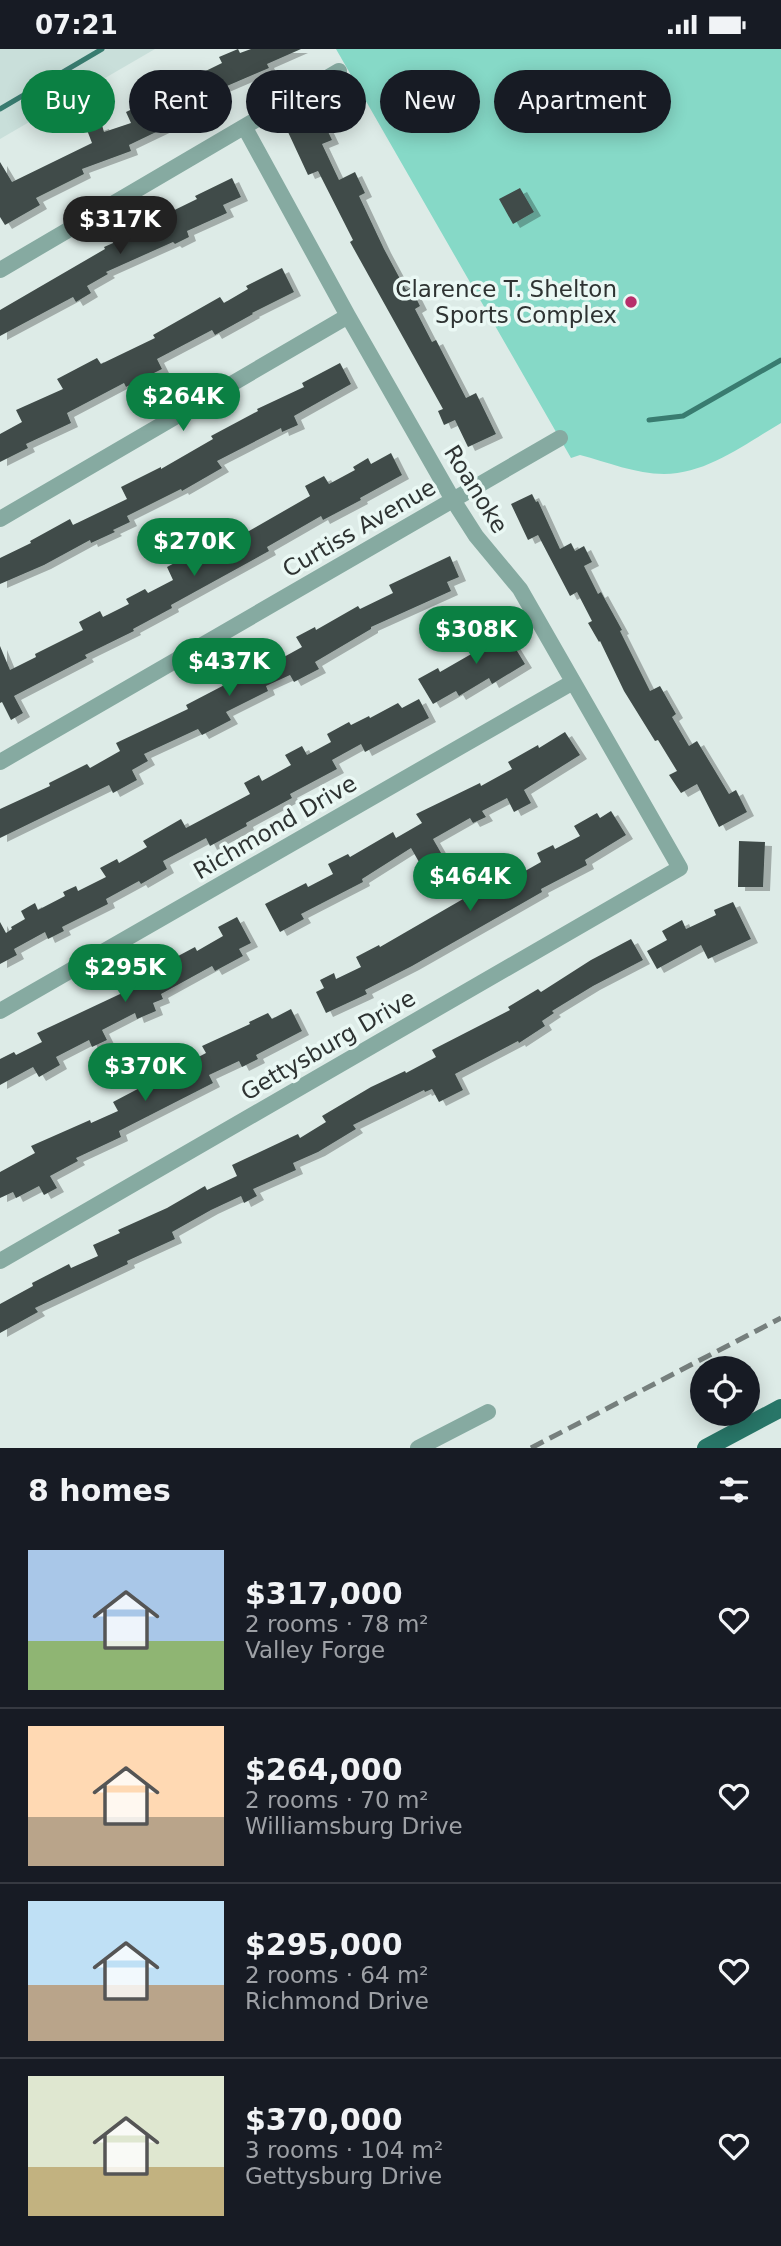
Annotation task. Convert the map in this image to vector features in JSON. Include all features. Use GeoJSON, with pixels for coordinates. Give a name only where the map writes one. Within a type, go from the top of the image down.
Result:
{"type":"FeatureCollection","features":[{"type":"Feature","properties":{"kind":"main road"},"geometry":{"type":"LineString","coordinates":[[706,1448],[781,1408]]}},
{"type":"Feature","properties":{"kind":"street"},"geometry":{"type":"LineString","coordinates":[[0,270],[244,128]]}},
{"type":"Feature","properties":{"kind":"street","name":"Roanoke"},"geometry":{"type":"LineString","coordinates":[[244,128],[453,500],[476,536],[520,589],[680,867]]}},
{"type":"Feature","properties":{"kind":"street"},"geometry":{"type":"LineString","coordinates":[[0,519],[348,316]]}},
{"type":"Feature","properties":{"kind":"street","name":"Curtiss Avenue"},"geometry":{"type":"LineString","coordinates":[[0,762],[560,438]]}},
{"type":"Feature","properties":{"kind":"street","name":"Richmond Drive"},"geometry":{"type":"LineString","coordinates":[[0,1011],[573,682]]}},
{"type":"Feature","properties":{"kind":"street","name":"Gettysburg Drive"},"geometry":{"type":"LineString","coordinates":[[0,1261],[680,867]]}},
{"type":"Feature","properties":{"kind":"street"},"geometry":{"type":"LineString","coordinates":[[418,1448],[488,1412]]}},
{"type":"Feature","properties":{"kind":"shaded area"},"geometry":{"type":"Polygon","coordinates":[[[0,49],[155,49],[115,72],[115,70],[21,70],[21,127],[0,139],[0,49]]]}},
{"type":"Feature","properties":{"kind":"green space","name":"Clarence T. Shelton Sports Complex"},"geometry":{"type":"Polygon","coordinates":[[[336,49],[781,49],[781,423],[725,456],[680,473],[632,470],[580,455],[571,458],[384,133],[480,133],[480,70],[380,70],[380,126],[366,101],[366,70],[348,70],[336,49]]]}},
{"type":"Feature","properties":{"kind":"building"},"geometry":{"type":"Polygon","coordinates":[[[238,49],[240,53],[251,49],[301,49],[267,64],[269,68],[264,70],[246,70],[246,78],[232,84],[232,70],[208,70],[222,63],[219,57],[238,49]]]}},
{"type":"Feature","properties":{"kind":"building"},"geometry":{"type":"Polygon","coordinates":[[[129,124],[129,133],[154,133],[129,145],[131,151],[82,169],[84,174],[36,198],[40,205],[5,225],[0,217],[0,162],[12,182],[92,143],[88,133],[115,133],[115,128],[129,124]]]}},
{"type":"Feature","properties":{"kind":"building"},"geometry":{"type":"Polygon","coordinates":[[[288,133],[329,133],[332,140],[322,144],[339,180],[355,172],[365,193],[359,196],[406,290],[411,288],[420,306],[415,309],[432,342],[436,340],[466,398],[476,393],[496,434],[468,447],[455,420],[444,425],[438,411],[443,409],[350,242],[353,240],[318,171],[308,175],[288,133]]]}},
{"type":"Feature","properties":{"kind":"building"},"geometry":{"type":"Polygon","coordinates":[[[232,178],[241,197],[223,205],[227,213],[187,231],[189,237],[175,244],[173,242],[106,272],[108,274],[87,286],[91,293],[76,302],[73,297],[0,336],[0,310],[105,249],[104,247],[152,226],[150,222],[232,178]]]}},
{"type":"Feature","properties":{"kind":"building"},"geometry":{"type":"Polygon","coordinates":[[[520,188],[534,212],[513,224],[499,199],[520,188]]]}},
{"type":"Feature","properties":{"kind":"building"},"geometry":{"type":"Polygon","coordinates":[[[282,268],[294,292],[215,335],[212,330],[157,359],[162,369],[126,387],[124,383],[67,413],[71,423],[26,444],[28,448],[0,462],[0,434],[22,422],[16,410],[63,389],[57,379],[97,358],[101,364],[155,338],[153,335],[220,297],[224,303],[248,289],[246,286],[282,268]]]}},
{"type":"Feature","properties":{"kind":"building"},"geometry":{"type":"Polygon","coordinates":[[[340,363],[351,384],[294,416],[298,425],[282,432],[281,428],[217,461],[222,468],[182,491],[181,489],[127,516],[130,522],[113,530],[115,532],[91,543],[90,540],[44,565],[0,584],[0,558],[70,519],[73,525],[127,499],[121,487],[161,469],[213,439],[211,436],[258,411],[257,409],[304,387],[302,383],[340,363]]]}},
{"type":"Feature","properties":{"kind":"building"},"geometry":{"type":"Polygon","coordinates":[[[391,453],[402,475],[323,520],[321,516],[267,547],[269,551],[171,605],[172,608],[133,629],[134,631],[85,655],[87,658],[14,696],[23,713],[11,720],[2,702],[0,703],[0,646],[10,670],[83,630],[79,622],[100,611],[103,617],[129,604],[126,599],[145,589],[148,593],[173,580],[167,567],[193,553],[198,562],[231,545],[226,537],[239,530],[242,535],[310,496],[305,486],[324,476],[329,484],[355,470],[353,467],[368,458],[371,464],[391,453]]]}},
{"type":"Feature","properties":{"kind":"building"},"geometry":{"type":"Polygon","coordinates":[[[532,494],[536,502],[538,501],[560,549],[571,543],[575,551],[584,546],[592,562],[584,566],[598,594],[601,592],[622,630],[620,631],[650,691],[660,686],[676,714],[672,717],[689,746],[697,741],[729,794],[736,790],[747,812],[719,827],[697,784],[681,793],[669,775],[677,771],[624,691],[600,641],[588,623],[592,621],[577,592],[570,596],[538,535],[528,540],[511,504],[532,494]]]}},
{"type":"Feature","properties":{"kind":"building"},"geometry":{"type":"Polygon","coordinates":[[[450,556],[459,577],[447,582],[451,591],[371,627],[315,662],[319,669],[294,682],[290,675],[266,686],[268,691],[226,712],[231,720],[202,735],[198,729],[144,754],[148,761],[132,770],[137,780],[113,793],[109,785],[0,838],[0,809],[50,786],[49,783],[87,764],[90,768],[120,751],[116,743],[188,709],[186,705],[234,680],[232,676],[271,658],[273,663],[302,647],[296,637],[315,627],[316,630],[358,606],[360,609],[393,593],[389,585],[450,556]]]}},
{"type":"Feature","properties":{"kind":"building"},"geometry":{"type":"Polygon","coordinates":[[[498,620],[525,664],[492,684],[489,678],[459,696],[456,691],[433,704],[418,679],[438,668],[440,672],[486,644],[479,632],[498,620]]]}},
{"type":"Feature","properties":{"kind":"building"},"geometry":{"type":"Polygon","coordinates":[[[419,699],[429,718],[365,752],[361,744],[332,760],[337,769],[290,794],[292,798],[246,823],[247,826],[210,846],[206,838],[163,861],[167,869],[106,899],[108,904],[62,927],[64,931],[48,939],[45,932],[14,949],[17,955],[0,964],[0,922],[6,933],[25,919],[21,911],[35,903],[38,910],[65,896],[63,892],[76,886],[78,891],[106,877],[100,868],[117,859],[119,863],[147,847],[143,841],[181,819],[186,828],[250,794],[244,783],[259,775],[262,781],[291,765],[285,755],[302,746],[307,755],[331,742],[327,734],[349,722],[351,725],[398,703],[402,708],[419,699]]]}},
{"type":"Feature","properties":{"kind":"building"},"geometry":{"type":"Polygon","coordinates":[[[565,732],[580,755],[524,790],[531,803],[514,812],[507,798],[482,811],[486,817],[473,823],[470,818],[433,839],[444,858],[423,869],[411,848],[362,879],[363,882],[301,914],[304,919],[280,932],[265,904],[306,883],[308,887],[333,874],[328,864],[348,854],[350,857],[393,832],[396,838],[422,823],[416,814],[480,783],[481,786],[512,769],[508,762],[565,732]]]}},
{"type":"Feature","properties":{"kind":"building"},"geometry":{"type":"Polygon","coordinates":[[[611,811],[626,835],[585,860],[587,865],[541,889],[542,892],[412,966],[365,990],[367,994],[326,1013],[316,992],[324,988],[320,980],[334,973],[336,979],[361,967],[356,957],[379,945],[380,947],[463,899],[465,902],[493,886],[491,883],[508,873],[511,879],[541,862],[537,853],[553,845],[555,849],[580,836],[574,826],[597,813],[600,818],[611,811]]]}},
{"type":"Feature","properties":{"kind":"building"},"geometry":{"type":"Polygon","coordinates":[[[739,841],[765,842],[763,887],[738,887],[739,841]]]}},
{"type":"Feature","properties":{"kind":"building"},"geometry":{"type":"Polygon","coordinates":[[[733,902],[751,939],[708,959],[701,945],[657,969],[647,951],[667,940],[662,931],[682,920],[686,929],[716,915],[714,910],[733,902]]]}},
{"type":"Feature","properties":{"kind":"building"},"geometry":{"type":"Polygon","coordinates":[[[237,917],[251,943],[239,949],[243,956],[215,971],[212,966],[161,994],[163,999],[153,1003],[156,1011],[137,1019],[135,1013],[102,1030],[107,1040],[92,1047],[89,1040],[56,1057],[60,1065],[39,1077],[33,1067],[0,1085],[0,1059],[14,1052],[16,1055],[42,1042],[37,1033],[135,987],[131,979],[195,947],[197,951],[223,936],[218,927],[237,917]]]}},
{"type":"Feature","properties":{"kind":"building"},"geometry":{"type":"Polygon","coordinates":[[[631,939],[643,960],[552,1011],[554,1013],[542,1021],[545,1026],[519,1043],[518,1041],[455,1074],[463,1090],[439,1102],[432,1089],[425,1092],[424,1090],[353,1125],[356,1129],[318,1152],[293,1163],[296,1170],[253,1189],[257,1196],[244,1203],[241,1196],[211,1210],[172,1232],[175,1239],[35,1308],[38,1312],[0,1333],[0,1304],[33,1286],[32,1283],[69,1264],[71,1268],[98,1256],[93,1245],[120,1233],[118,1230],[167,1208],[205,1186],[207,1190],[237,1176],[232,1165],[298,1134],[300,1138],[326,1122],[322,1116],[371,1087],[436,1057],[432,1050],[510,1010],[508,1007],[538,989],[541,992],[591,960],[631,939]]]}},
{"type":"Feature","properties":{"kind":"building"},"geometry":{"type":"Polygon","coordinates":[[[291,1009],[302,1031],[256,1055],[258,1059],[242,1067],[239,1061],[209,1075],[213,1083],[119,1131],[121,1137],[76,1158],[78,1161],[50,1176],[57,1188],[44,1195],[39,1186],[16,1198],[13,1192],[0,1198],[0,1172],[35,1153],[31,1146],[90,1120],[91,1123],[118,1111],[113,1102],[206,1053],[202,1046],[268,1013],[272,1019],[291,1009]]]}},
{"type":"Feature","properties":{"kind":"waterway"},"geometry":{"type":"LineString","coordinates":[[0,109],[102,49]]}},
{"type":"Feature","properties":{"kind":"waterway"},"geometry":{"type":"LineString","coordinates":[[649,420],[683,416],[781,360]]}},
{"type":"Feature","properties":{"kind":"railway"},"geometry":{"type":"LineString","coordinates":[[531,1448],[781,1318]]}},
{"type":"Feature","properties":{"kind":"place","name":"Clarence T. Shelton Sports Complex"},"geometry":{"type":"Point","coordinates":[631,302]}}]}
